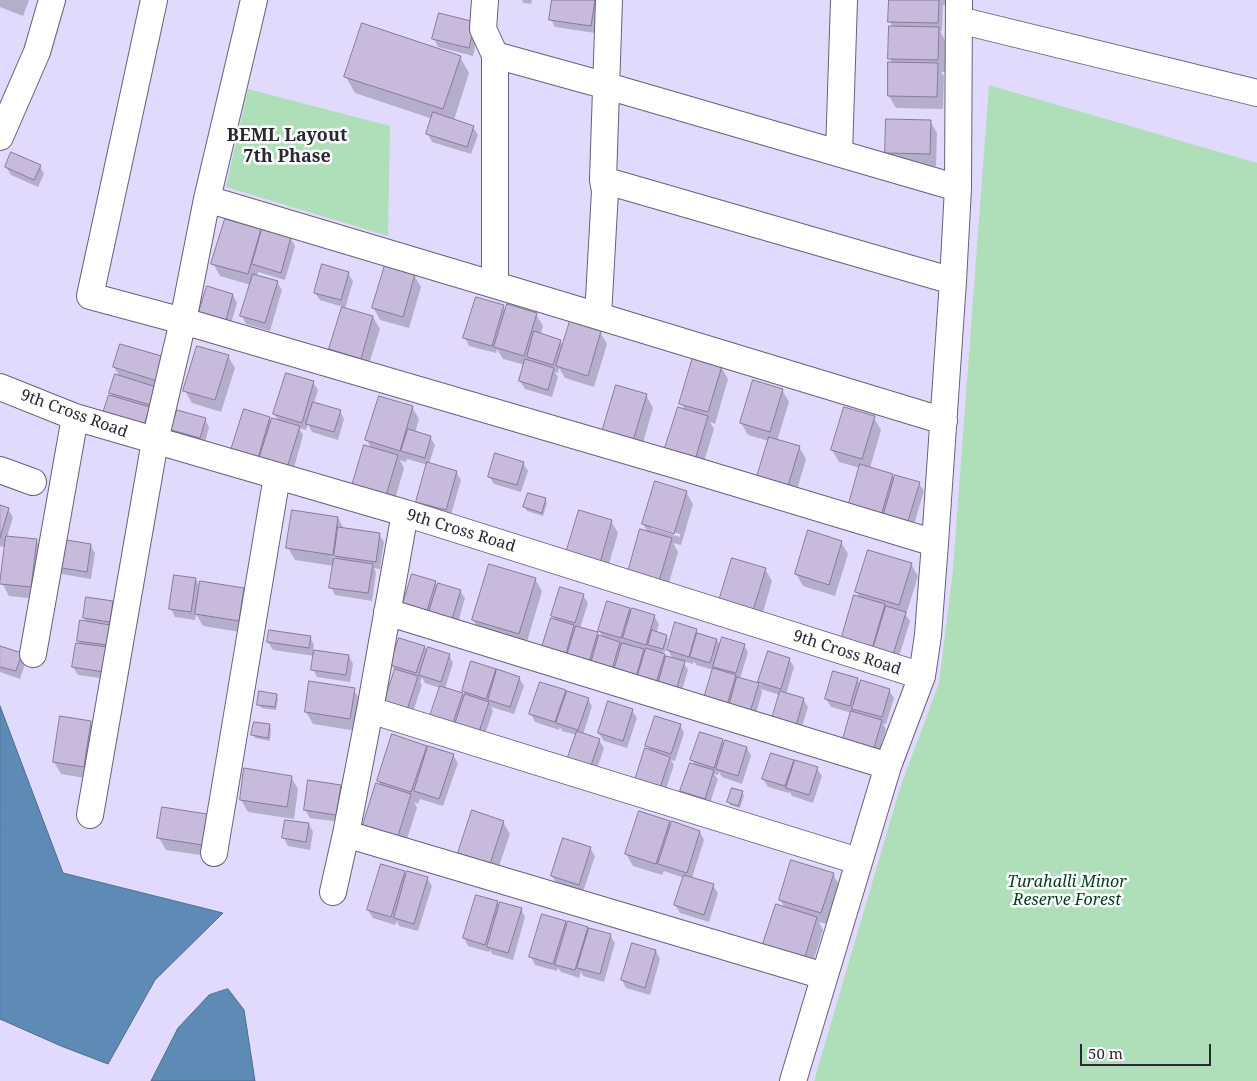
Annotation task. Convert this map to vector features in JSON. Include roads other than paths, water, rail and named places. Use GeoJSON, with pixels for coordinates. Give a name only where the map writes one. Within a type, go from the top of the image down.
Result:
{"type":"FeatureCollection","features":[{"type":"Feature","properties":{"kind":"street"},"geometry":{"type":"LineString","coordinates":[[0,137],[36,52],[52,0]]}},
{"type":"Feature","properties":{"kind":"street"},"geometry":{"type":"LineString","coordinates":[[154,0],[90,296],[183,321],[686,468],[935,543]]}},
{"type":"Feature","properties":{"kind":"street"},"geometry":{"type":"LineString","coordinates":[[90,815],[155,441],[183,321],[207,199],[254,0]]}},
{"type":"Feature","properties":{"kind":"street"},"geometry":{"type":"LineString","coordinates":[[485,0],[483,30],[495,55],[495,285]]}},
{"type":"Feature","properties":{"kind":"street"},"geometry":{"type":"LineString","coordinates":[[598,316],[605,191],[603,180],[609,0]]}},
{"type":"Feature","properties":{"kind":"street"},"geometry":{"type":"LineString","coordinates":[[838,154],[844,0]]}},
{"type":"Feature","properties":{"kind":"street"},"geometry":{"type":"LineString","coordinates":[[793,1081],[888,766],[922,676],[928,636],[953,281],[958,188],[959,10],[1257,93]]}},
{"type":"Feature","properties":{"kind":"street"},"geometry":{"type":"LineString","coordinates":[[495,55],[958,188]]}},
{"type":"Feature","properties":{"kind":"street"},"geometry":{"type":"LineString","coordinates":[[603,180],[953,281]]}},
{"type":"Feature","properties":{"kind":"street"},"geometry":{"type":"LineString","coordinates":[[207,199],[944,421]]}},
{"type":"Feature","properties":{"kind":"street","name":"9th Cross Road"},"geometry":{"type":"LineString","coordinates":[[0,387],[75,417],[405,513],[922,676]]}},
{"type":"Feature","properties":{"kind":"street"},"geometry":{"type":"LineString","coordinates":[[32,654],[75,417]]}},
{"type":"Feature","properties":{"kind":"street"},"geometry":{"type":"LineString","coordinates":[[0,470],[33,482]]}},
{"type":"Feature","properties":{"kind":"street"},"geometry":{"type":"LineString","coordinates":[[214,853],[277,476]]}},
{"type":"Feature","properties":{"kind":"street"},"geometry":{"type":"LineString","coordinates":[[333,892],[370,710],[405,513]]}},
{"type":"Feature","properties":{"kind":"street"},"geometry":{"type":"LineString","coordinates":[[387,612],[888,766]]}},
{"type":"Feature","properties":{"kind":"street"},"geometry":{"type":"LineString","coordinates":[[370,710],[858,861]]}},
{"type":"Feature","properties":{"kind":"street"},"geometry":{"type":"LineString","coordinates":[[346,834],[824,976]]}},
{"type":"Feature","properties":{"kind":"water"},"geometry":{"type":"Polygon","coordinates":[[[0,706],[63,873],[223,913],[155,980],[108,1064],[0,1019],[0,706]]]}},
{"type":"Feature","properties":{"kind":"water"},"geometry":{"type":"Polygon","coordinates":[[[228,989],[244,1010],[255,1081],[151,1081],[178,1028],[209,995],[228,989]]]}},
{"type":"Feature","properties":{"kind":"district","name":"BEML Layout 7th Phase"},"geometry":{"type":"Point","coordinates":[287,146]}},
{"type":"Feature","properties":{"kind":"park label","name":"Turahalli Minor Reserve Forest"},"geometry":{"type":"Point","coordinates":[1067,891]}}]}
